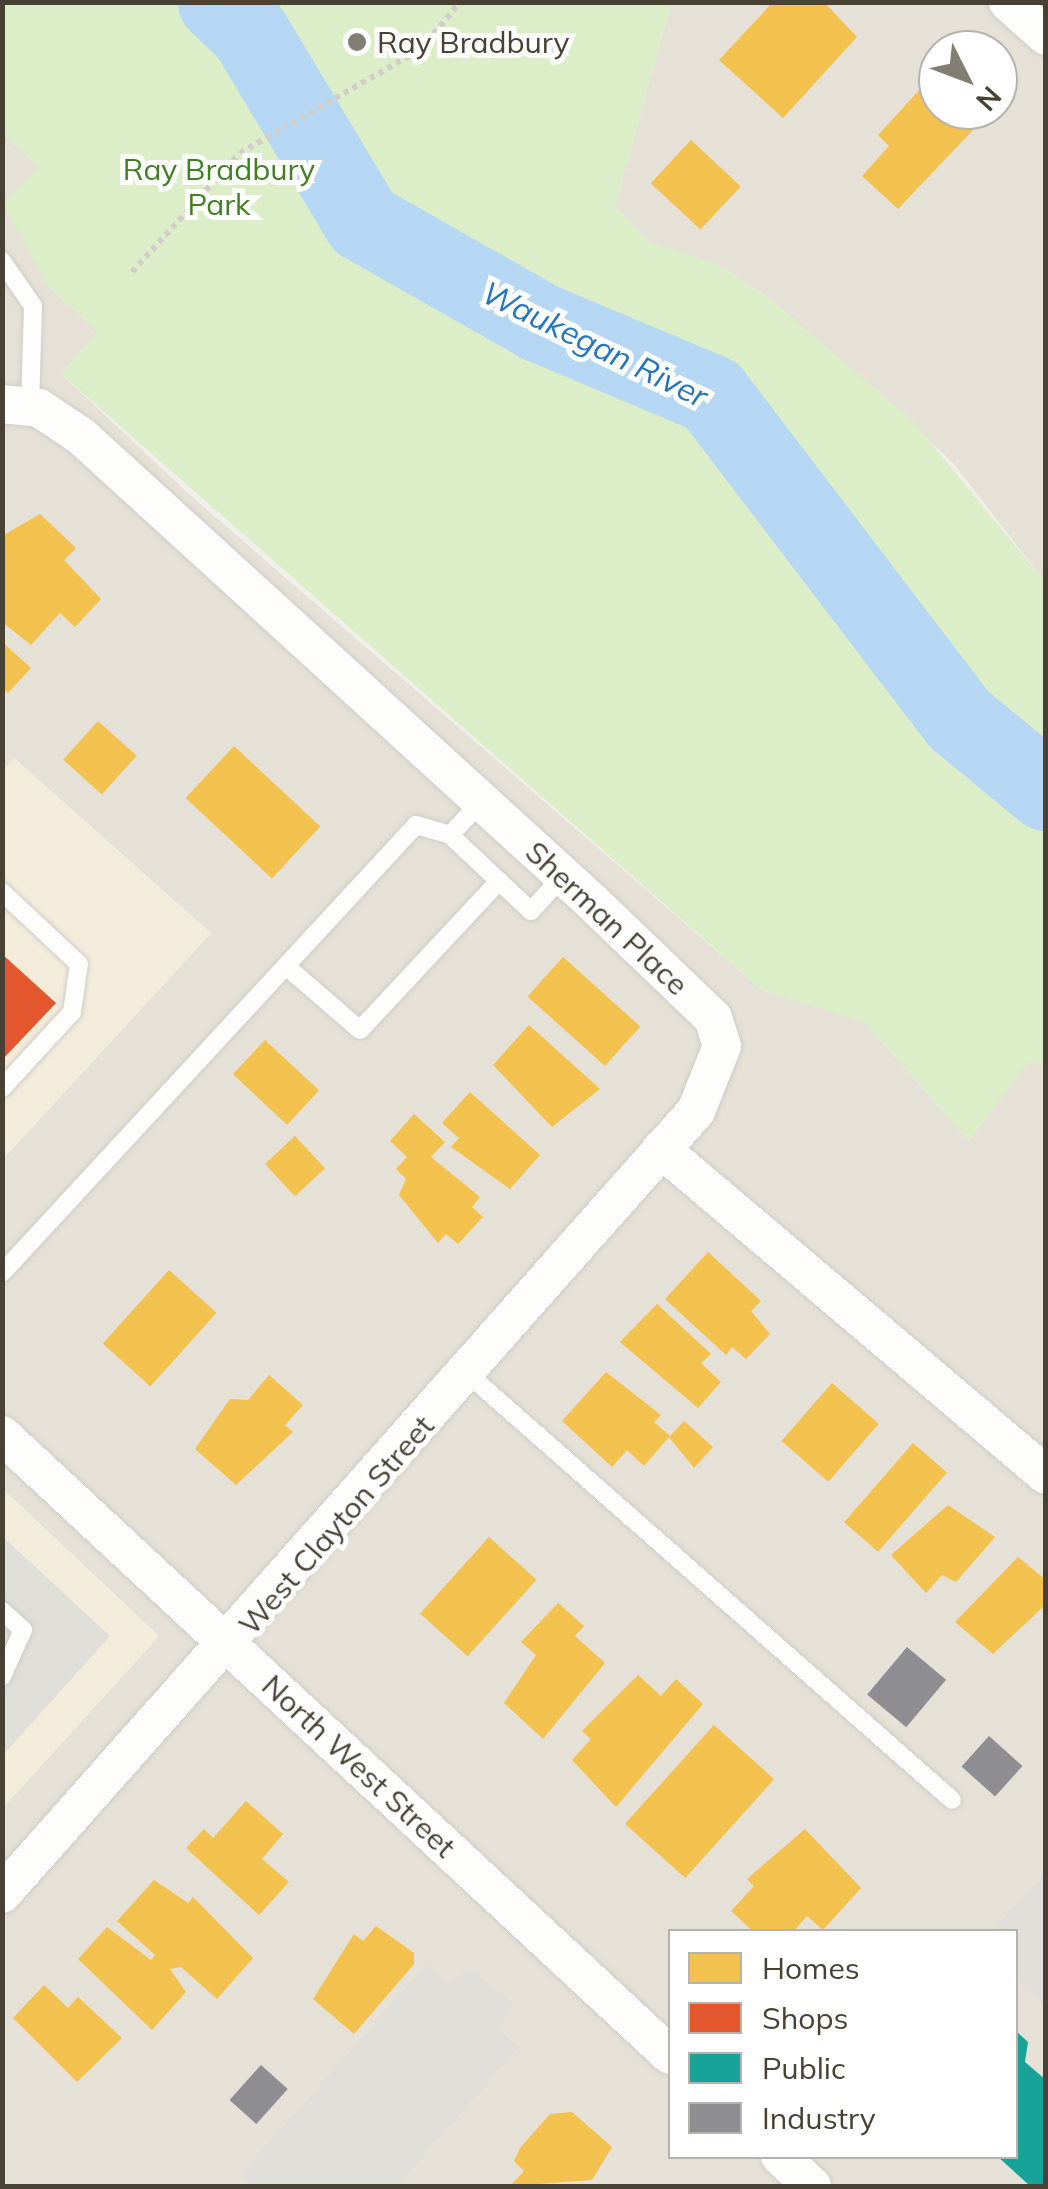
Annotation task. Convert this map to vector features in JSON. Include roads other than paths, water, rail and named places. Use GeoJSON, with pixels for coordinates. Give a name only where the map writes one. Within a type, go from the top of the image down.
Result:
{"type":"FeatureCollection","features":[{"type":"Feature","properties":{"kind":"street"},"geometry":{"type":"LineString","coordinates":[[1008,2],[1046,36]]}},
{"type":"Feature","properties":{"kind":"street","name":"Sherman Place"},"geometry":{"type":"LineString","coordinates":[[16,405],[81,436],[482,801],[713,1018],[719,1067],[662,1148]]}},
{"type":"Feature","properties":{"kind":"street"},"geometry":{"type":"LineString","coordinates":[[662,1148],[1046,1476]]}},
{"type":"Feature","properties":{"kind":"street","name":"West Clayton Street"},"geometry":{"type":"LineString","coordinates":[[2,1894],[231,1647],[662,1148]]}},
{"type":"Feature","properties":{"kind":"street","name":"North West Street"},"geometry":{"type":"LineString","coordinates":[[2,1436],[668,2053]]}},
{"type":"Feature","properties":{"kind":"street"},"geometry":{"type":"LineString","coordinates":[[783,2159],[812,2186]]}},
{"type":"Feature","properties":{"kind":"lane"},"geometry":{"type":"LineString","coordinates":[[2,261],[33,306],[16,405]]}},
{"type":"Feature","properties":{"kind":"lane"},"geometry":{"type":"LineString","coordinates":[[450,835],[482,801]]}},
{"type":"Feature","properties":{"kind":"lane"},"geometry":{"type":"LineString","coordinates":[[2,1273],[416,825],[450,835],[531,911],[563,876]]}},
{"type":"Feature","properties":{"kind":"lane"},"geometry":{"type":"LineString","coordinates":[[287,967],[360,1030],[500,881]]}},
{"type":"Feature","properties":{"kind":"lane"},"geometry":{"type":"LineString","coordinates":[[2,892],[79,964],[72,1012],[2,1088]]}},
{"type":"Feature","properties":{"kind":"lane"},"geometry":{"type":"LineString","coordinates":[[468,1373],[952,1800]]}},
{"type":"Feature","properties":{"kind":"lane"},"geometry":{"type":"LineString","coordinates":[[2,1612],[23,1630],[2,1676]]}},
{"type":"Feature","properties":{"kind":"waterway","name":"Waukegan River"},"geometry":{"type":"LineString","coordinates":[[218,2],[250,33],[363,222],[541,323],[712,395],[960,720],[1046,791]]}},
{"type":"Feature","properties":{"kind":"place","name":"Ray Bradbury"},"geometry":{"type":"Point","coordinates":[357,42]}},
{"type":"Feature","properties":{"kind":"park label","name":"Ray Bradbury Park"},"geometry":{"type":"Point","coordinates":[219,186]}}]}
